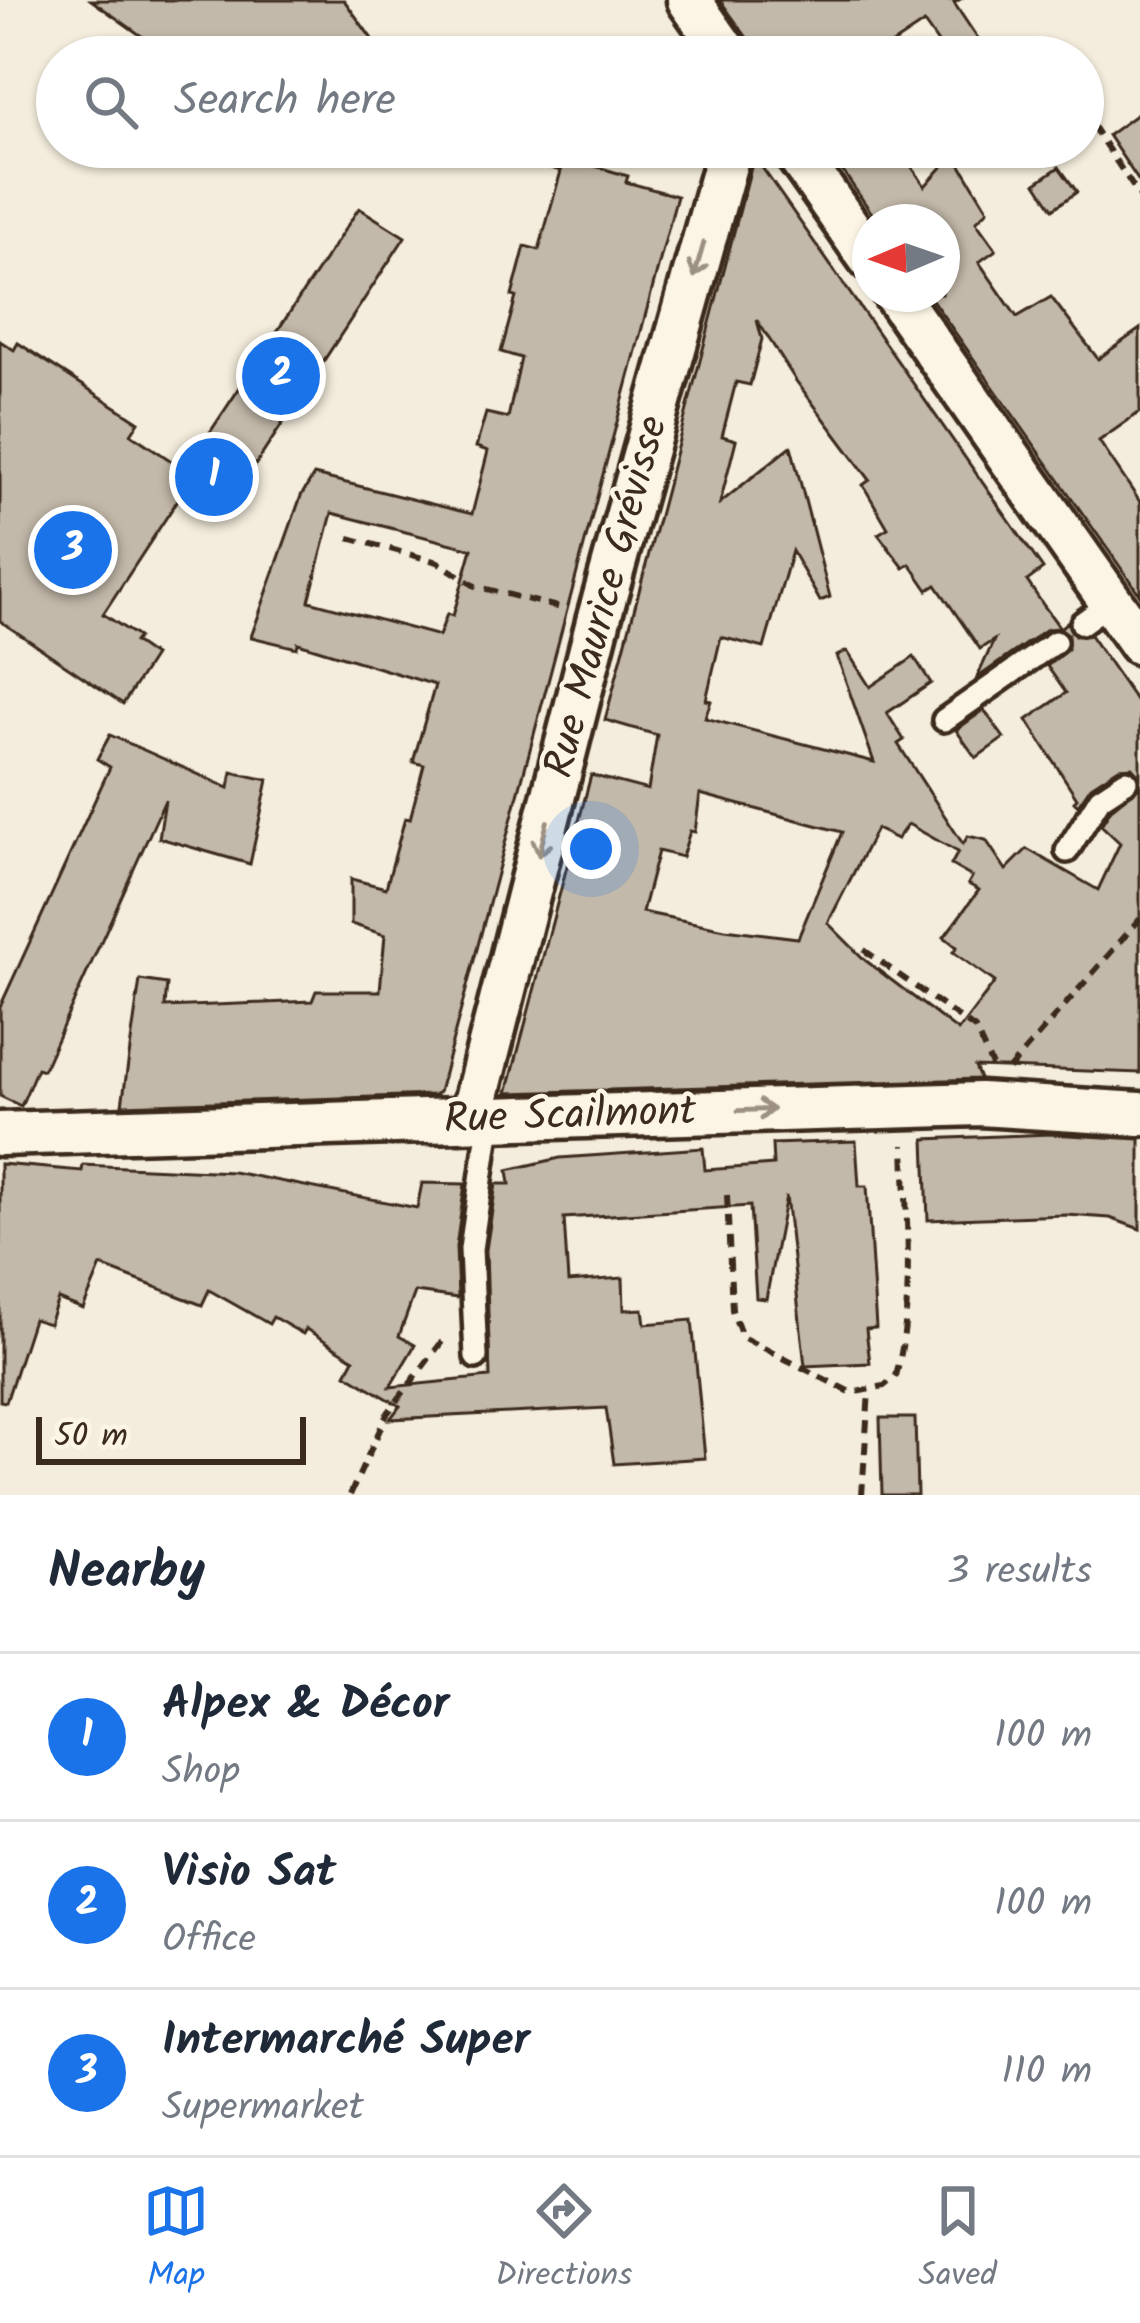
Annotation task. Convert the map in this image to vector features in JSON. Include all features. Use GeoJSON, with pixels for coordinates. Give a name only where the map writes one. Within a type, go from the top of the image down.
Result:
{"type":"FeatureCollection","features":[{"type":"Feature","properties":{"kind":"street"},"geometry":{"type":"LineString","coordinates":[[689,0],[714,36]]}},
{"type":"Feature","properties":{"kind":"street","name":"Rue Maurice Grévisse"},"geometry":{"type":"LineString","coordinates":[[480,1119],[599,618],[724,168]]}},
{"type":"Feature","properties":{"kind":"street"},"geometry":{"type":"LineString","coordinates":[[808,168],[852,232]]}},
{"type":"Feature","properties":{"kind":"street"},"geometry":{"type":"LineString","coordinates":[[907,312],[1096,613],[1140,643]]}},
{"type":"Feature","properties":{"kind":"street","name":"Rue Scailmont"},"geometry":{"type":"LineString","coordinates":[[0,1134],[980,1104],[1140,1114]]}},
{"type":"Feature","properties":{"kind":"lane"},"geometry":{"type":"LineString","coordinates":[[944,720],[1055,642]]}},
{"type":"Feature","properties":{"kind":"lane"},"geometry":{"type":"LineString","coordinates":[[1067,851],[1100,798],[1126,781]]}},
{"type":"Feature","properties":{"kind":"lane"},"geometry":{"type":"LineString","coordinates":[[476,1358],[471,1249],[480,1119]]}},
{"type":"Feature","properties":{"kind":"path"},"geometry":{"type":"LineString","coordinates":[[1104,143],[1140,197]]}},
{"type":"Feature","properties":{"kind":"path"},"geometry":{"type":"LineString","coordinates":[[349,538],[438,562],[475,586],[599,618]]}},
{"type":"Feature","properties":{"kind":"path"},"geometry":{"type":"LineString","coordinates":[[864,950],[975,1029],[999,1081],[1140,919]]}},
{"type":"Feature","properties":{"kind":"path"},"geometry":{"type":"LineString","coordinates":[[727,1195],[732,1310],[742,1337],[852,1393],[869,1391],[896,1376],[900,1360],[908,1289],[903,1106]]}},
{"type":"Feature","properties":{"kind":"path"},"geometry":{"type":"LineString","coordinates":[[350,1495],[387,1414],[474,1298]]}},
{"type":"Feature","properties":{"kind":"path"},"geometry":{"type":"LineString","coordinates":[[862,1495],[869,1391]]}},
{"type":"Feature","properties":{"kind":"building"},"geometry":{"type":"Polygon","coordinates":[[[91,0],[344,0],[370,36],[142,36],[91,0]]]}},
{"type":"Feature","properties":{"kind":"building"},"geometry":{"type":"Polygon","coordinates":[[[720,0],[959,0],[954,3],[976,36],[933,36],[924,23],[904,36],[746,36],[720,0]]]}},
{"type":"Feature","properties":{"kind":"building"},"geometry":{"type":"Polygon","coordinates":[[[1140,112],[1140,183],[1108,135],[1140,112]]]}},
{"type":"Feature","properties":{"kind":"building"},"geometry":{"type":"Polygon","coordinates":[[[550,168],[601,168],[628,176],[626,182],[677,196],[439,1092],[122,1105],[140,980],[167,984],[165,1007],[312,1001],[316,991],[380,991],[385,935],[351,924],[351,879],[386,888],[424,765],[413,762],[435,685],[298,643],[297,648],[251,637],[301,496],[314,475],[472,514],[488,451],[476,447],[486,413],[508,418],[521,358],[501,352],[516,297],[512,296],[525,246],[539,250],[561,171],[550,168]],[[332,513],[309,601],[439,636],[447,614],[453,616],[472,549],[332,513]]]}},
{"type":"Feature","properties":{"kind":"building"},"geometry":{"type":"Polygon","coordinates":[[[751,168],[762,168],[852,296],[852,312],[863,312],[1043,569],[1027,581],[1060,628],[1047,629],[977,678],[994,640],[980,649],[936,585],[928,590],[910,564],[904,568],[878,534],[888,528],[863,485],[870,480],[757,320],[762,339],[750,385],[736,382],[722,436],[736,440],[720,503],[791,446],[830,597],[820,601],[792,551],[764,648],[721,637],[705,718],[874,762],[837,656],[847,651],[870,687],[914,657],[931,683],[887,713],[904,740],[898,744],[963,844],[968,836],[986,840],[1006,870],[1027,849],[1098,890],[1120,843],[1101,825],[1111,809],[1140,786],[1140,1073],[975,1067],[980,1079],[507,1093],[591,775],[648,790],[657,735],[605,720],[751,168]],[[700,794],[695,832],[690,831],[682,857],[658,851],[642,912],[798,938],[842,832],[700,794]],[[908,824],[897,839],[876,829],[828,923],[865,960],[958,1031],[995,982],[953,952],[957,947],[944,937],[979,890],[968,884],[972,877],[951,865],[958,852],[908,824]]]}},
{"type":"Feature","properties":{"kind":"building"},"geometry":{"type":"Polygon","coordinates":[[[841,168],[913,168],[925,186],[941,168],[962,168],[988,210],[976,222],[996,250],[979,262],[1017,317],[1051,297],[1098,359],[1140,329],[1140,412],[1099,441],[1140,502],[1140,595],[941,312],[960,312],[960,204],[866,204],[841,168]]]}},
{"type":"Feature","properties":{"kind":"building"},"geometry":{"type":"Polygon","coordinates":[[[1060,168],[1077,192],[1053,209],[1036,183],[1060,168]]]}},
{"type":"Feature","properties":{"kind":"building"},"geometry":{"type":"Polygon","coordinates":[[[359,208],[405,237],[225,511],[187,486],[103,614],[138,637],[134,642],[154,656],[123,704],[0,621],[0,341],[14,350],[18,343],[139,422],[131,434],[185,470],[359,208]]]}},
{"type":"Feature","properties":{"kind":"building"},"geometry":{"type":"Polygon","coordinates":[[[1067,622],[1075,636],[1090,635],[1140,707],[1140,777],[1132,767],[1119,768],[1091,786],[1078,805],[1027,720],[1066,693],[1047,666],[1068,649],[1068,634],[1060,628],[1067,622]]]}},
{"type":"Feature","properties":{"kind":"building"},"geometry":{"type":"Polygon","coordinates":[[[984,710],[1004,738],[976,758],[956,730],[984,710]]]}},
{"type":"Feature","properties":{"kind":"building"},"geometry":{"type":"Polygon","coordinates":[[[110,735],[229,788],[232,772],[268,780],[250,864],[159,838],[165,800],[43,1070],[37,1068],[21,1106],[0,1096],[0,1007],[110,767],[97,759],[110,735]]]}},
{"type":"Feature","properties":{"kind":"building"},"geometry":{"type":"Polygon","coordinates":[[[1050,1134],[1140,1139],[1140,1229],[1110,1218],[1066,1215],[928,1220],[925,1139],[1050,1134]]]}},
{"type":"Feature","properties":{"kind":"building"},"geometry":{"type":"Polygon","coordinates":[[[856,1141],[859,1186],[867,1186],[876,1328],[866,1329],[870,1363],[805,1366],[786,1196],[766,1299],[756,1298],[750,1206],[564,1218],[568,1282],[623,1278],[624,1310],[643,1309],[645,1324],[692,1320],[705,1458],[614,1464],[606,1408],[390,1419],[400,1406],[346,1374],[354,1359],[306,1329],[303,1334],[273,1317],[269,1324],[209,1290],[202,1305],[101,1266],[83,1309],[58,1299],[49,1324],[33,1319],[6,1402],[0,1401],[0,1164],[82,1171],[83,1165],[233,1172],[417,1208],[422,1183],[465,1184],[456,1247],[458,1298],[415,1292],[399,1336],[415,1345],[390,1387],[490,1377],[486,1250],[496,1184],[510,1184],[508,1170],[560,1158],[703,1148],[705,1170],[773,1165],[772,1144],[856,1141]]]}},
{"type":"Feature","properties":{"kind":"building"},"geometry":{"type":"Polygon","coordinates":[[[880,1418],[915,1418],[917,1495],[882,1495],[880,1418]]]}},
{"type":"Feature","properties":{"kind":"place","name":"Visio Sat"},"geometry":{"type":"Point","coordinates":[281,376]}},
{"type":"Feature","properties":{"kind":"place","name":"Alpex & Décor"},"geometry":{"type":"Point","coordinates":[214,477]}},
{"type":"Feature","properties":{"kind":"place","name":"Intermarché Super"},"geometry":{"type":"Point","coordinates":[73,550]}}]}
